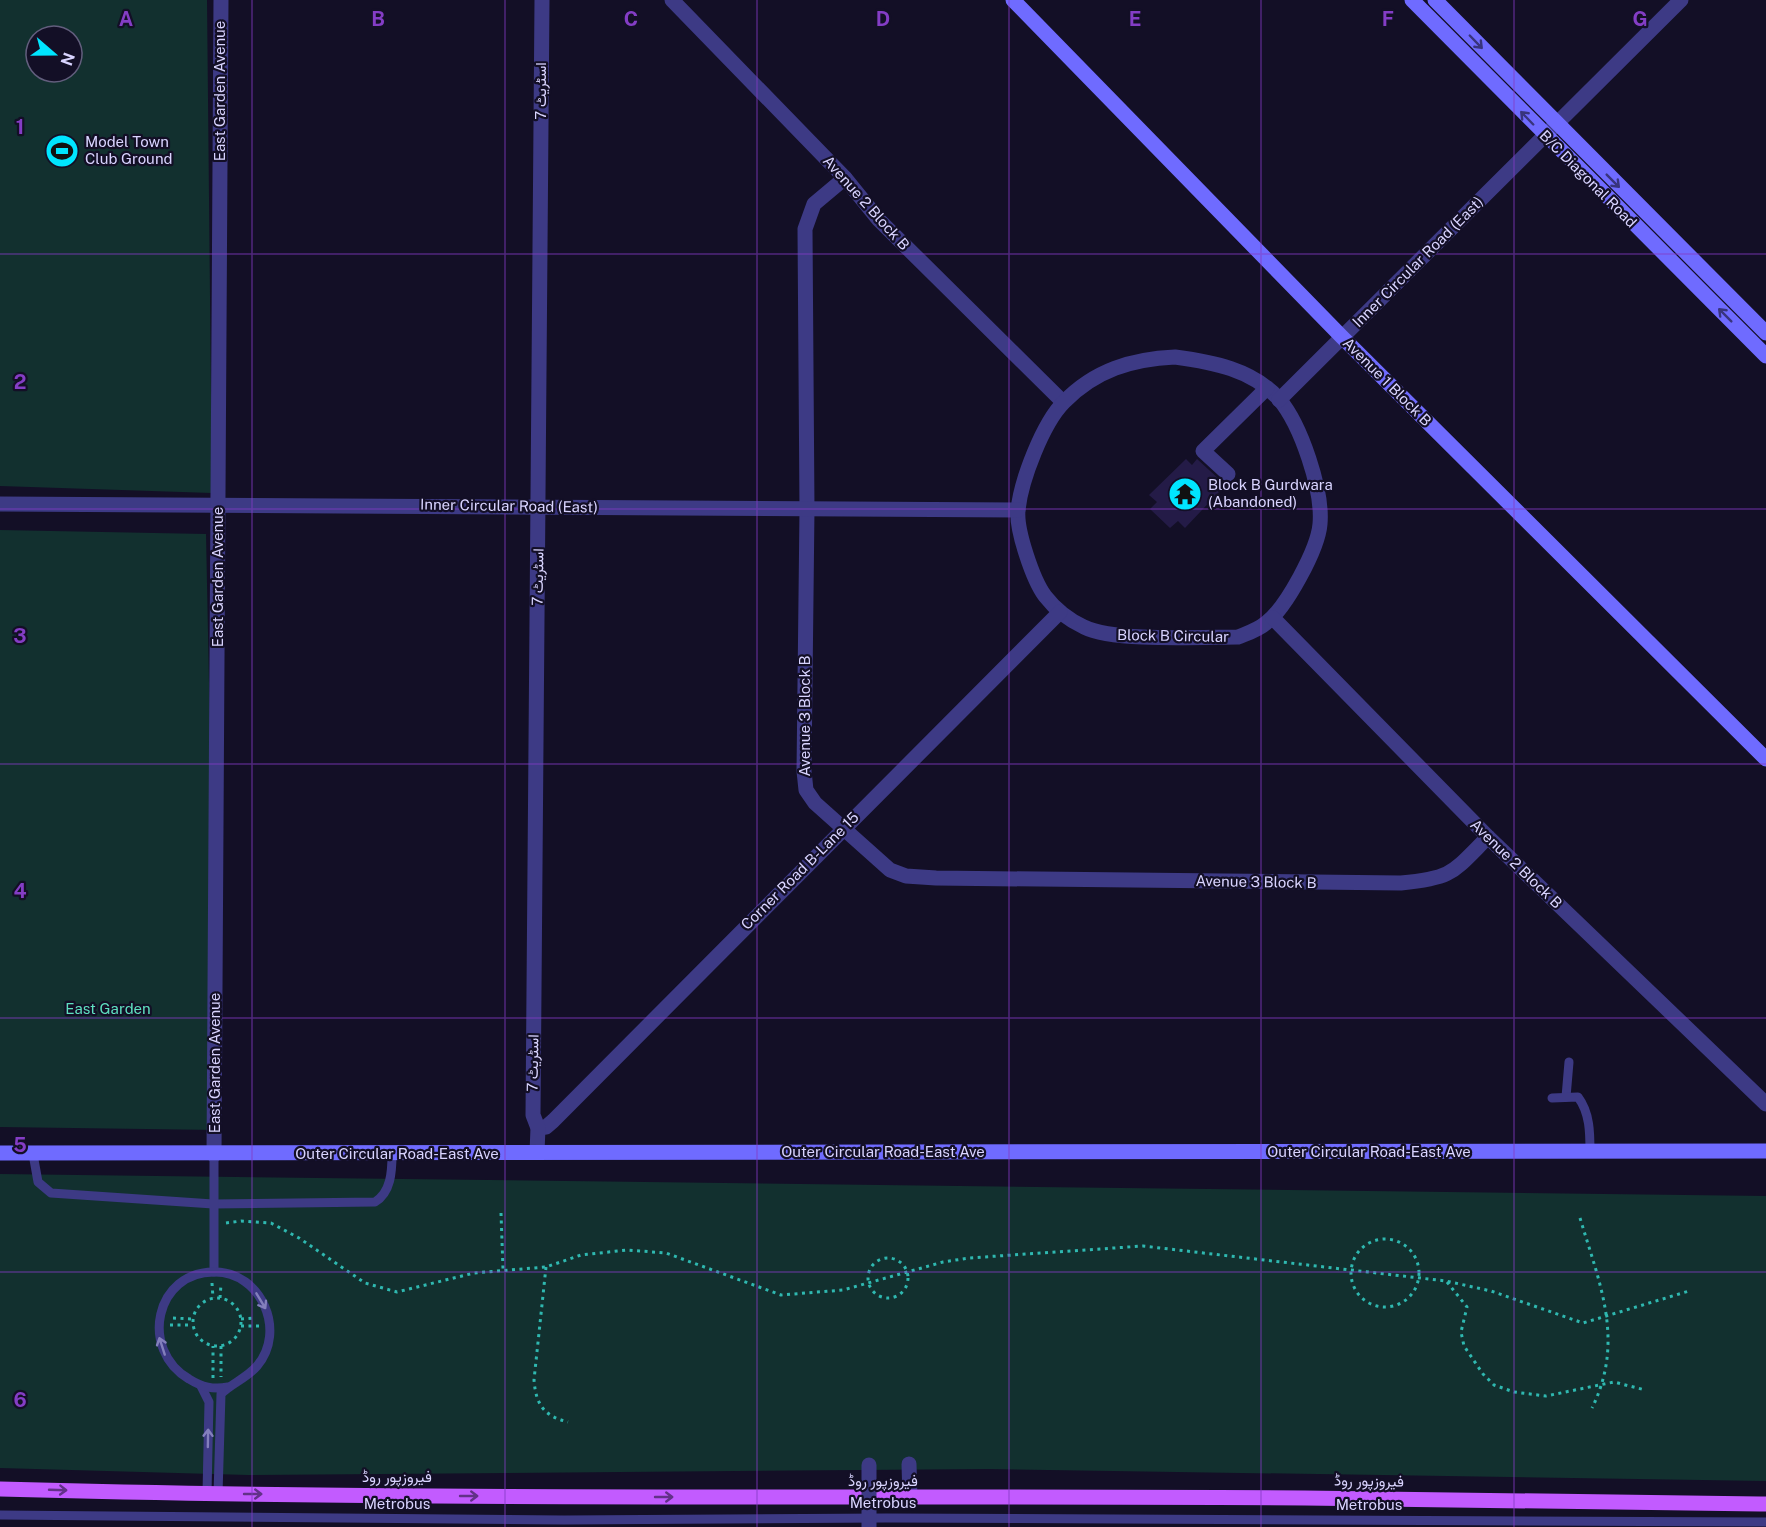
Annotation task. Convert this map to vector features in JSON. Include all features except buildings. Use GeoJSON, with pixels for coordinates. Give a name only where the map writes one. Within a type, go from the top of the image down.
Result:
{"type":"FeatureCollection","features":[{"type":"Feature","properties":{"kind":"main road","name":"فیروزپور روڈ"},"geometry":{"type":"LineString","coordinates":[[0,1488],[213,1493],[910,1499],[1302,1498],[1766,1504]]}},
{"type":"Feature","properties":{"kind":"street","name":"East Garden Avenue"},"geometry":{"type":"LineString","coordinates":[[214,1155],[220,0]]}},
{"type":"Feature","properties":{"kind":"street","name":"اسٹریٹ 7"},"geometry":{"type":"LineString","coordinates":[[537,1152],[538,1128],[533,1115],[542,0]]}},
{"type":"Feature","properties":{"kind":"street","name":"Avenue 2 Block B"},"geometry":{"type":"LineString","coordinates":[[672,0],[845,178],[879,220],[1063,402]]}},
{"type":"Feature","properties":{"kind":"street","name":"Avenue 1 Block B"},"geometry":{"type":"LineString","coordinates":[[1013,0],[1342,338],[1766,759]]}},
{"type":"Feature","properties":{"kind":"street","name":"B/C Diagonal Road"},"geometry":{"type":"LineString","coordinates":[[1412,0],[1545,137],[1766,356]]}},
{"type":"Feature","properties":{"kind":"street","name":"B/C Diagonal Road"},"geometry":{"type":"LineString","coordinates":[[1435,0],[1557,126],[1766,333]]}},
{"type":"Feature","properties":{"kind":"street","name":"Inner Circular Road (East)"},"geometry":{"type":"LineString","coordinates":[[1280,400],[1681,0]]}},
{"type":"Feature","properties":{"kind":"street","name":"Avenue 3 Block B"},"geometry":{"type":"LineString","coordinates":[[845,178],[814,204],[805,229],[807,509],[804,771],[806,790],[815,803],[890,870],[906,876],[936,878],[1401,883],[1437,880],[1453,872],[1488,837]]}},
{"type":"Feature","properties":{"kind":"street","name":"Block B Circular"},"geometry":{"type":"LineString","coordinates":[[1175,357],[1216,364],[1245,374],[1266,388],[1280,400],[1299,432],[1310,464],[1321,522],[1311,558],[1273,618],[1253,632],[1238,637],[1179,637],[1107,634],[1084,627],[1060,612],[1044,594],[1030,561],[1019,529],[1018,510],[1037,448],[1063,402],[1094,378],[1117,365],[1146,359],[1175,357]]}},
{"type":"Feature","properties":{"kind":"street"},"geometry":{"type":"LineString","coordinates":[[1228,474],[1203,451],[1266,388]]}},
{"type":"Feature","properties":{"kind":"street","name":"Inner Circular Road (East)"},"geometry":{"type":"LineString","coordinates":[[0,504],[1018,510]]}},
{"type":"Feature","properties":{"kind":"street","name":"Corner Road B-Lane 15"},"geometry":{"type":"LineString","coordinates":[[538,1128],[546,1127],[1060,612]]}},
{"type":"Feature","properties":{"kind":"street","name":"Avenue 2 Block B"},"geometry":{"type":"LineString","coordinates":[[1273,618],[1488,837],[1766,1104]]}},
{"type":"Feature","properties":{"kind":"street","name":"Outer Circular Road-East Ave"},"geometry":{"type":"LineString","coordinates":[[0,1153],[214,1155],[537,1152],[1766,1151]]}},
{"type":"Feature","properties":{"kind":"street"},"geometry":{"type":"LineString","coordinates":[[909,1464],[910,1499]]}},
{"type":"Feature","properties":{"kind":"street"},"geometry":{"type":"LineString","coordinates":[[869,1465],[869,1527]]}},
{"type":"Feature","properties":{"kind":"lane"},"geometry":{"type":"LineString","coordinates":[[1566,1097],[1569,1062]]}},
{"type":"Feature","properties":{"kind":"lane"},"geometry":{"type":"LineString","coordinates":[[1552,1098],[1578,1097],[1584,1105],[1590,1131],[1590,1152]]}},
{"type":"Feature","properties":{"kind":"lane"},"geometry":{"type":"LineString","coordinates":[[33,1154],[38,1182],[51,1194],[213,1204],[375,1202],[383,1197],[391,1175],[392,1154]]}},
{"type":"Feature","properties":{"kind":"lane"},"geometry":{"type":"LineString","coordinates":[[214,1155],[214,1272]]}},
{"type":"Feature","properties":{"kind":"lane"},"geometry":{"type":"LineString","coordinates":[[214,1272],[230,1275],[247,1283],[260,1296],[268,1312],[271,1331],[267,1349],[258,1365],[221,1388],[201,1386],[180,1374],[170,1365],[159,1340],[159,1321],[166,1300],[175,1289],[198,1275],[214,1272]]}},
{"type":"Feature","properties":{"kind":"lane"},"geometry":{"type":"LineString","coordinates":[[201,1386],[209,1402],[213,1493]]}},
{"type":"Feature","properties":{"kind":"lane"},"geometry":{"type":"LineString","coordinates":[[213,1493],[221,1388]]}},
{"type":"Feature","properties":{"kind":"lane","name":"Metrobus"},"geometry":{"type":"LineString","coordinates":[[0,1515],[564,1520],[886,1518],[1766,1522]]}},
{"type":"Feature","properties":{"kind":"path"},"geometry":{"type":"LineString","coordinates":[[501,1213],[503,1269]]}},
{"type":"Feature","properties":{"kind":"path"},"geometry":{"type":"LineString","coordinates":[[1580,1218],[1608,1316],[1610,1346],[1603,1385],[1592,1408]]}},
{"type":"Feature","properties":{"kind":"path"},"geometry":{"type":"LineString","coordinates":[[213,1224],[242,1221],[271,1223],[299,1238],[365,1284],[397,1292],[438,1281],[503,1269],[546,1267],[581,1255],[627,1250],[651,1250],[781,1295],[843,1290],[969,1258],[1143,1246],[1446,1281],[1524,1301],[1578,1322],[1588,1322],[1689,1290]]}},
{"type":"Feature","properties":{"kind":"path"},"geometry":{"type":"LineString","coordinates":[[1380,1239],[1389,1239],[1398,1241],[1412,1252],[1416,1259],[1419,1277],[1413,1293],[1407,1300],[1382,1307],[1365,1301],[1359,1295],[1351,1270],[1353,1261],[1364,1247],[1380,1239]]}},
{"type":"Feature","properties":{"kind":"path"},"geometry":{"type":"LineString","coordinates":[[886,1258],[899,1261],[908,1272],[903,1292],[890,1298],[877,1295],[868,1283],[870,1270],[879,1260],[886,1258]]}},
{"type":"Feature","properties":{"kind":"path"},"geometry":{"type":"LineString","coordinates":[[546,1267],[534,1380],[535,1399],[543,1411],[568,1422]]}},
{"type":"Feature","properties":{"kind":"path"},"geometry":{"type":"LineString","coordinates":[[1446,1281],[1467,1306],[1461,1332],[1464,1346],[1483,1374],[1494,1385],[1514,1392],[1546,1396],[1623,1383],[1645,1389]]}},
{"type":"Feature","properties":{"kind":"path"},"geometry":{"type":"LineString","coordinates":[[220,1298],[232,1303],[239,1313],[241,1326],[232,1341],[221,1346],[213,1346],[202,1342],[192,1325],[197,1307],[207,1300],[220,1298]]}},
{"type":"Feature","properties":{"kind":"path"},"geometry":{"type":"LineString","coordinates":[[159,1321],[192,1319]]}},
{"type":"Feature","properties":{"kind":"path"},"geometry":{"type":"LineString","coordinates":[[159,1321],[192,1325]]}},
{"type":"Feature","properties":{"kind":"path"},"geometry":{"type":"LineString","coordinates":[[213,1346],[221,1388]]}},
{"type":"Feature","properties":{"kind":"path"},"geometry":{"type":"LineString","coordinates":[[221,1346],[221,1388]]}},
{"type":"Feature","properties":{"kind":"green space"},"geometry":{"type":"Polygon","coordinates":[[[0,0],[207,0],[212,493],[0,486],[0,0]]]}},
{"type":"Feature","properties":{"kind":"green space","name":"East Garden"},"geometry":{"type":"Polygon","coordinates":[[[0,530],[206,534],[218,1130],[0,1127],[0,530]]]}},
{"type":"Feature","properties":{"kind":"green space"},"geometry":{"type":"Polygon","coordinates":[[[0,1174],[1766,1196],[1766,1481],[988,1469],[248,1475],[0,1468],[0,1174]]]}},
{"type":"Feature","properties":{"kind":"place","name":"Model Town Club Ground"},"geometry":{"type":"Point","coordinates":[62,151]}},
{"type":"Feature","properties":{"kind":"place","name":"Block B Gurdwara (Abandoned)"},"geometry":{"type":"Point","coordinates":[1185,494]}}]}
